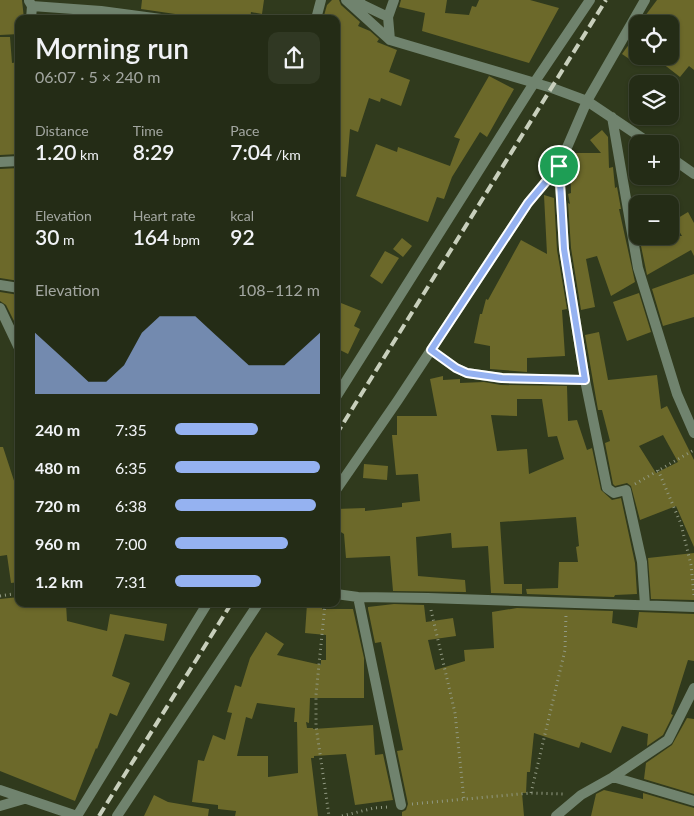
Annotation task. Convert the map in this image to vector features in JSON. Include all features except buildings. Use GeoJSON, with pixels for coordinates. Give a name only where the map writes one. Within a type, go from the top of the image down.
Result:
{"type":"FeatureCollection","features":[{"type":"Feature","properties":{"kind":"street"},"geometry":{"type":"LineString","coordinates":[[317,15],[321,0]]}},
{"type":"Feature","properties":{"kind":"street"},"geometry":{"type":"LineString","coordinates":[[346,0],[390,40],[587,100],[638,135]]}},
{"type":"Feature","properties":{"kind":"street"},"geometry":{"type":"LineString","coordinates":[[357,0],[388,17]]}},
{"type":"Feature","properties":{"kind":"street"},"geometry":{"type":"LineString","coordinates":[[390,40],[388,17],[394,0]]}},
{"type":"Feature","properties":{"kind":"street"},"geometry":{"type":"LineString","coordinates":[[340,391],[534,83],[590,0]]}},
{"type":"Feature","properties":{"kind":"street"},"geometry":{"type":"LineString","coordinates":[[340,484],[528,203],[559,166],[587,100],[644,0]]}},
{"type":"Feature","properties":{"kind":"street"},"geometry":{"type":"LineString","coordinates":[[30,3],[132,15]]}},
{"type":"Feature","properties":{"kind":"street"},"geometry":{"type":"LineString","coordinates":[[612,117],[638,268],[677,394],[694,433]]}},
{"type":"Feature","properties":{"kind":"street"},"geometry":{"type":"LineString","coordinates":[[0,162],[15,161]]}},
{"type":"Feature","properties":{"kind":"street"},"geometry":{"type":"LineString","coordinates":[[679,163],[694,174]]}},
{"type":"Feature","properties":{"kind":"street"},"geometry":{"type":"LineString","coordinates":[[559,166],[564,249],[585,380],[607,488],[614,492],[626,490],[642,562],[645,605]]}},
{"type":"Feature","properties":{"kind":"street"},"geometry":{"type":"LineString","coordinates":[[0,285],[15,287]]}},
{"type":"Feature","properties":{"kind":"street"},"geometry":{"type":"LineString","coordinates":[[0,308],[15,340]]}},
{"type":"Feature","properties":{"kind":"street"},"geometry":{"type":"LineString","coordinates":[[431,350],[456,368],[467,373],[502,378],[585,380]]}},
{"type":"Feature","properties":{"kind":"street"},"geometry":{"type":"LineString","coordinates":[[340,595],[358,597],[694,608]]}},
{"type":"Feature","properties":{"kind":"street"},"geometry":{"type":"LineString","coordinates":[[358,597],[401,805]]}},
{"type":"Feature","properties":{"kind":"street"},"geometry":{"type":"LineString","coordinates":[[0,790],[77,816],[205,607]]}},
{"type":"Feature","properties":{"kind":"street"},"geometry":{"type":"LineString","coordinates":[[118,816],[256,607]]}},
{"type":"Feature","properties":{"kind":"street"},"geometry":{"type":"LineString","coordinates":[[556,816],[581,795],[613,777],[668,740],[694,688]]}},
{"type":"Feature","properties":{"kind":"street"},"geometry":{"type":"LineString","coordinates":[[613,777],[694,801]]}},
{"type":"Feature","properties":{"kind":"street"},"geometry":{"type":"LineString","coordinates":[[0,806],[24,799]]}},
{"type":"Feature","properties":{"kind":"path"},"geometry":{"type":"LineString","coordinates":[[626,490],[694,450]]}},
{"type":"Feature","properties":{"kind":"path"},"geometry":{"type":"LineString","coordinates":[[658,470],[681,524],[690,565],[694,599]]}},
{"type":"Feature","properties":{"kind":"path"},"geometry":{"type":"LineString","coordinates":[[0,596],[15,594]]}},
{"type":"Feature","properties":{"kind":"path"},"geometry":{"type":"LineString","coordinates":[[428,598],[455,713],[464,800]]}},
{"type":"Feature","properties":{"kind":"path"},"geometry":{"type":"LineString","coordinates":[[531,793],[565,650],[566,603]]}},
{"type":"Feature","properties":{"kind":"path"},"geometry":{"type":"LineString","coordinates":[[325,607],[316,695],[316,726],[330,816]]}},
{"type":"Feature","properties":{"kind":"path"},"geometry":{"type":"LineString","coordinates":[[342,816],[374,808],[531,793],[581,795]]}},
{"type":"Feature","properties":{"kind":"railway"},"geometry":{"type":"LineString","coordinates":[[340,429],[606,0]]}},
{"type":"Feature","properties":{"kind":"railway"},"geometry":{"type":"LineString","coordinates":[[99,816],[229,607]]}},
{"type":"Feature","properties":{"kind":"route"},"geometry":{"type":"LineString","coordinates":[[559,166],[564,249],[585,380],[502,378],[467,373],[456,368],[431,350],[528,203],[559,166]]}}]}
